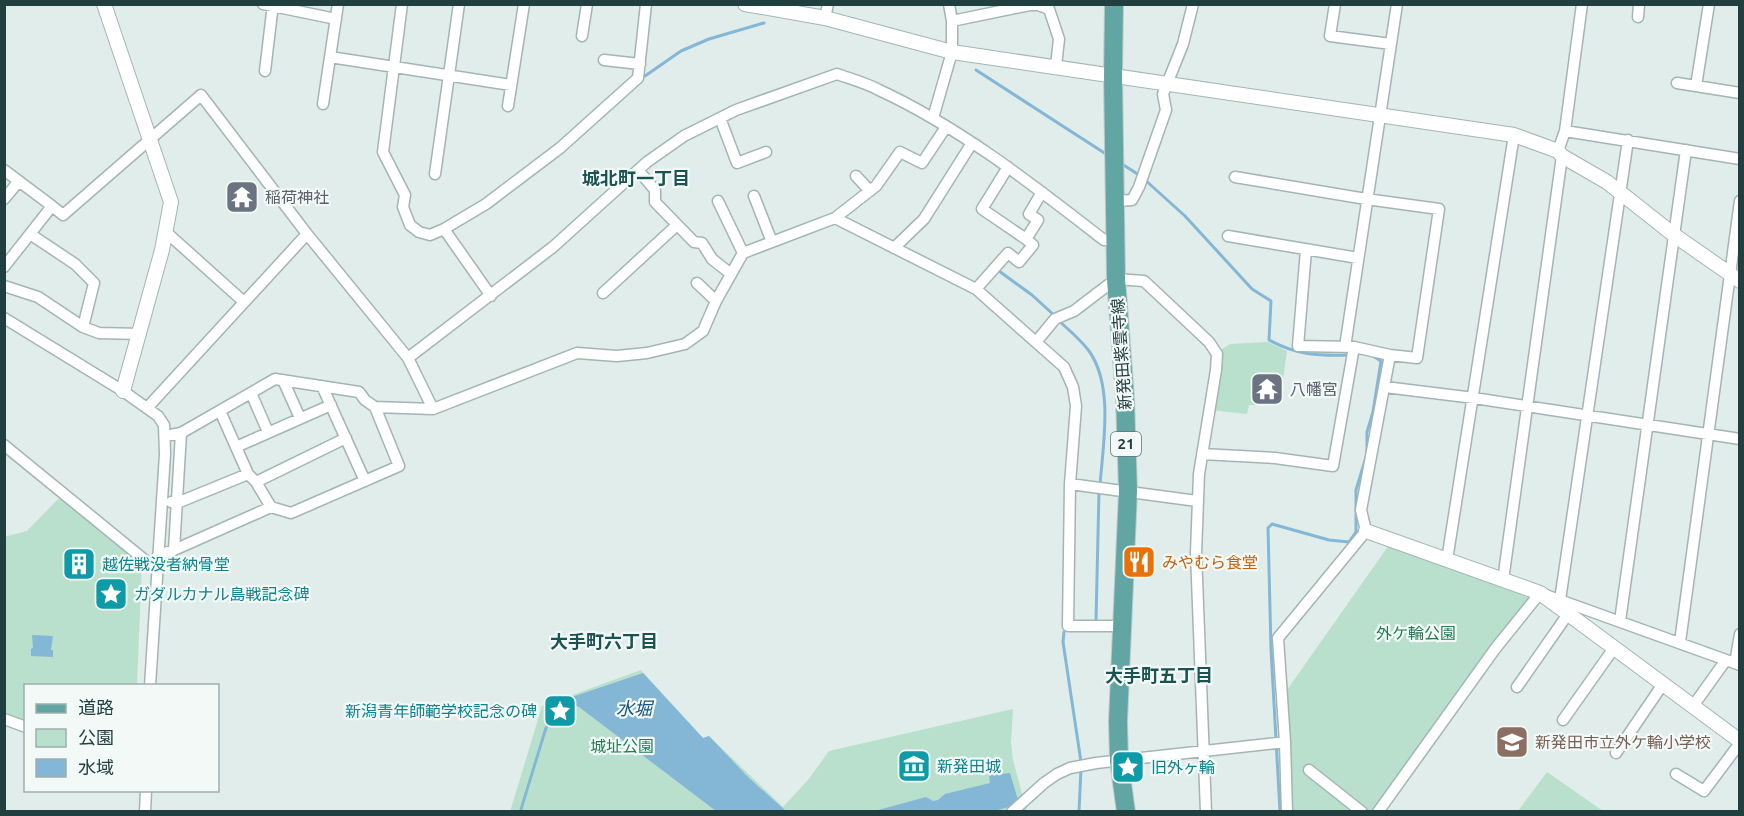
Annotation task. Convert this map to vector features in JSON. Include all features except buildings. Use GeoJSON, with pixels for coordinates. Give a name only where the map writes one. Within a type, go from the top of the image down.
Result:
{"type":"FeatureCollection","features":[{"type":"Feature","properties":{"kind":"main road","name":"新発田紫雲寺線"},"geometry":{"type":"LineString","coordinates":[[1114,4],[1116,279],[1125,398],[1128,490],[1118,721],[1119,761],[1126,812]]}},
{"type":"Feature","properties":{"kind":"street"},"geometry":{"type":"LineString","coordinates":[[104,4],[171,202],[166,232],[123,392]]}},
{"type":"Feature","properties":{"kind":"street"},"geometry":{"type":"LineString","coordinates":[[323,104],[338,4]]}},
{"type":"Feature","properties":{"kind":"street"},"geometry":{"type":"LineString","coordinates":[[402,4],[383,152],[405,195],[403,207],[410,225],[419,232],[430,235],[486,204],[560,148],[638,78],[646,4]]}},
{"type":"Feature","properties":{"kind":"street"},"geometry":{"type":"LineString","coordinates":[[435,174],[459,4]]}},
{"type":"Feature","properties":{"kind":"street"},"geometry":{"type":"LineString","coordinates":[[507,106],[524,4]]}},
{"type":"Feature","properties":{"kind":"street"},"geometry":{"type":"LineString","coordinates":[[582,36],[587,4]]}},
{"type":"Feature","properties":{"kind":"street"},"geometry":{"type":"LineString","coordinates":[[745,4],[826,11],[952,52],[1514,135],[1560,153],[1608,182],[1674,235],[1735,278]]}},
{"type":"Feature","properties":{"kind":"street"},"geometry":{"type":"LineString","coordinates":[[933,118],[952,52],[952,21],[949,4]]}},
{"type":"Feature","properties":{"kind":"street"},"geometry":{"type":"LineString","coordinates":[[1116,201],[1132,200],[1139,187],[1166,110],[1163,94],[1183,44],[1193,4]]}},
{"type":"Feature","properties":{"kind":"street"},"geometry":{"type":"LineString","coordinates":[[1335,4],[1330,36],[1391,44]]}},
{"type":"Feature","properties":{"kind":"street"},"geometry":{"type":"LineString","coordinates":[[1202,454],[1275,458],[1334,466],[1350,347],[1358,258],[1396,4]]}},
{"type":"Feature","properties":{"kind":"street"},"geometry":{"type":"LineString","coordinates":[[1503,580],[1582,4]]}},
{"type":"Feature","properties":{"kind":"street"},"geometry":{"type":"LineString","coordinates":[[1638,17],[1640,4]]}},
{"type":"Feature","properties":{"kind":"street"},"geometry":{"type":"LineString","coordinates":[[1696,86],[1708,4]]}},
{"type":"Feature","properties":{"kind":"street"},"geometry":{"type":"LineString","coordinates":[[265,70],[270,5],[336,19]]}},
{"type":"Feature","properties":{"kind":"street"},"geometry":{"type":"LineString","coordinates":[[952,21],[1030,5],[1051,7],[1059,39],[1056,66]]}},
{"type":"Feature","properties":{"kind":"street"},"geometry":{"type":"LineString","coordinates":[[330,57],[511,85]]}},
{"type":"Feature","properties":{"kind":"street"},"geometry":{"type":"LineString","coordinates":[[604,60],[640,64]]}},
{"type":"Feature","properties":{"kind":"street"},"geometry":{"type":"LineString","coordinates":[[408,358],[553,247],[638,170],[684,135],[736,110],[837,74],[878,89],[933,118],[1008,167],[1104,240],[1116,239]]}},
{"type":"Feature","properties":{"kind":"street"},"geometry":{"type":"LineString","coordinates":[[1677,83],[1740,93]]}},
{"type":"Feature","properties":{"kind":"street"},"geometry":{"type":"LineString","coordinates":[[4,170],[63,215],[201,95],[307,234],[408,358],[434,409]]}},
{"type":"Feature","properties":{"kind":"street"},"geometry":{"type":"LineString","coordinates":[[720,118],[737,163],[766,152]]}},
{"type":"Feature","properties":{"kind":"street"},"geometry":{"type":"LineString","coordinates":[[165,436],[181,433],[275,379],[359,392],[365,400],[375,406],[434,409],[577,352],[616,356],[647,353],[685,344],[704,331],[716,301],[742,253],[835,218],[876,186],[900,152],[922,163],[946,127]]}},
{"type":"Feature","properties":{"kind":"street"},"geometry":{"type":"LineString","coordinates":[[1565,131],[1740,159]]}},
{"type":"Feature","properties":{"kind":"street"},"geometry":{"type":"LineString","coordinates":[[1447,560],[1514,135]]}},
{"type":"Feature","properties":{"kind":"street"},"geometry":{"type":"LineString","coordinates":[[1560,600],[1628,140]]}},
{"type":"Feature","properties":{"kind":"street"},"geometry":{"type":"LineString","coordinates":[[894,248],[924,219],[972,143]]}},
{"type":"Feature","properties":{"kind":"street"},"geometry":{"type":"LineString","coordinates":[[1620,621],[1686,150]]}},
{"type":"Feature","properties":{"kind":"street"},"geometry":{"type":"LineString","coordinates":[[976,289],[1008,253],[1019,262],[1033,245],[982,209],[1008,167]]}},
{"type":"Feature","properties":{"kind":"street"},"geometry":{"type":"LineString","coordinates":[[638,170],[655,190],[655,202],[694,242],[702,243],[712,259],[731,274]]}},
{"type":"Feature","properties":{"kind":"street"},"geometry":{"type":"LineString","coordinates":[[856,176],[870,191]]}},
{"type":"Feature","properties":{"kind":"street"},"geometry":{"type":"LineString","coordinates":[[1235,177],[1439,209],[1417,358],[1350,347],[1298,346],[1306,250]]}},
{"type":"Feature","properties":{"kind":"street"},"geometry":{"type":"LineString","coordinates":[[4,199],[19,181]]}},
{"type":"Feature","properties":{"kind":"street"},"geometry":{"type":"LineString","coordinates":[[1026,239],[1038,220],[1029,214],[1042,192]]}},
{"type":"Feature","properties":{"kind":"street"},"geometry":{"type":"LineString","coordinates":[[754,196],[772,242]]}},
{"type":"Feature","properties":{"kind":"street"},"geometry":{"type":"LineString","coordinates":[[718,201],[742,253]]}},
{"type":"Feature","properties":{"kind":"street"},"geometry":{"type":"LineString","coordinates":[[1680,642],[1708,434],[1735,278],[1740,201]]}},
{"type":"Feature","properties":{"kind":"street"},"geometry":{"type":"LineString","coordinates":[[4,267],[52,206]]}},
{"type":"Feature","properties":{"kind":"street"},"geometry":{"type":"LineString","coordinates":[[835,218],[976,289],[1064,366],[1073,387],[1076,406],[1070,484],[1068,626],[1122,626]]}},
{"type":"Feature","properties":{"kind":"street"},"geometry":{"type":"LineString","coordinates":[[603,293],[677,225]]}},
{"type":"Feature","properties":{"kind":"street"},"geometry":{"type":"LineString","coordinates":[[444,229],[491,296]]}},
{"type":"Feature","properties":{"kind":"street"},"geometry":{"type":"LineString","coordinates":[[166,232],[244,302]]}},
{"type":"Feature","properties":{"kind":"street"},"geometry":{"type":"LineString","coordinates":[[30,234],[75,264],[93,282],[83,327]]}},
{"type":"Feature","properties":{"kind":"street"},"geometry":{"type":"LineString","coordinates":[[147,408],[307,234]]}},
{"type":"Feature","properties":{"kind":"street"},"geometry":{"type":"LineString","coordinates":[[1228,236],[1358,258]]}},
{"type":"Feature","properties":{"kind":"street"},"geometry":{"type":"LineString","coordinates":[[1036,342],[1055,319],[1074,311],[1116,279],[1144,280],[1209,342],[1217,354],[1197,501],[1196,553],[1206,812]]}},
{"type":"Feature","properties":{"kind":"street"},"geometry":{"type":"LineString","coordinates":[[697,283],[716,301]]}},
{"type":"Feature","properties":{"kind":"street"},"geometry":{"type":"LineString","coordinates":[[4,286],[38,297],[83,327],[99,333],[140,334]]}},
{"type":"Feature","properties":{"kind":"street"},"geometry":{"type":"LineString","coordinates":[[4,318],[147,408],[158,416],[164,425],[162,502],[150,684]]}},
{"type":"Feature","properties":{"kind":"street"},"geometry":{"type":"LineString","coordinates":[[1366,531],[1362,510],[1390,355]]}},
{"type":"Feature","properties":{"kind":"street"},"geometry":{"type":"LineString","coordinates":[[283,380],[300,418]]}},
{"type":"Feature","properties":{"kind":"street"},"geometry":{"type":"LineString","coordinates":[[322,386],[365,481]]}},
{"type":"Feature","properties":{"kind":"street"},"geometry":{"type":"LineString","coordinates":[[1385,387],[1474,398],[1740,439]]}},
{"type":"Feature","properties":{"kind":"street"},"geometry":{"type":"LineString","coordinates":[[250,393],[268,432]]}},
{"type":"Feature","properties":{"kind":"street"},"geometry":{"type":"LineString","coordinates":[[236,447],[331,405]]}},
{"type":"Feature","properties":{"kind":"street"},"geometry":{"type":"LineString","coordinates":[[220,411],[252,478],[271,507],[291,513],[399,466],[375,406]]}},
{"type":"Feature","properties":{"kind":"street"},"geometry":{"type":"LineString","coordinates":[[174,550],[181,433]]}},
{"type":"Feature","properties":{"kind":"street"},"geometry":{"type":"LineString","coordinates":[[162,502],[177,502],[252,478],[346,438]]}},
{"type":"Feature","properties":{"kind":"street"},"geometry":{"type":"LineString","coordinates":[[4,445],[157,570]]}},
{"type":"Feature","properties":{"kind":"street"},"geometry":{"type":"LineString","coordinates":[[1070,484],[1197,501]]}},
{"type":"Feature","properties":{"kind":"street"},"geometry":{"type":"LineString","coordinates":[[158,555],[271,507]]}},
{"type":"Feature","properties":{"kind":"street"},"geometry":{"type":"LineString","coordinates":[[1366,531],[1734,662]]}},
{"type":"Feature","properties":{"kind":"street"},"geometry":{"type":"LineString","coordinates":[[1287,812],[1278,638],[1366,531]]}},
{"type":"Feature","properties":{"kind":"street"},"geometry":{"type":"LineString","coordinates":[[1540,593],[1740,742],[1704,791],[1676,774]]}},
{"type":"Feature","properties":{"kind":"street"},"geometry":{"type":"LineString","coordinates":[[1378,812],[1495,649],[1540,593]]}},
{"type":"Feature","properties":{"kind":"street"},"geometry":{"type":"LineString","coordinates":[[1517,687],[1568,614]]}},
{"type":"Feature","properties":{"kind":"street"},"geometry":{"type":"LineString","coordinates":[[1693,706],[1734,662],[1740,634]]}},
{"type":"Feature","properties":{"kind":"street"},"geometry":{"type":"LineString","coordinates":[[1563,720],[1614,648]]}},
{"type":"Feature","properties":{"kind":"street"},"geometry":{"type":"LineString","coordinates":[[1616,753],[1663,684]]}},
{"type":"Feature","properties":{"kind":"street"},"geometry":{"type":"LineString","coordinates":[[4,719],[24,726]]}},
{"type":"Feature","properties":{"kind":"street"},"geometry":{"type":"LineString","coordinates":[[1012,812],[1044,783],[1064,771],[1096,763],[1285,742]]}},
{"type":"Feature","properties":{"kind":"street"},"geometry":{"type":"LineString","coordinates":[[1310,770],[1362,812]]}},
{"type":"Feature","properties":{"kind":"street"},"geometry":{"type":"LineString","coordinates":[[145,812],[146,792]]}},
{"type":"Feature","properties":{"kind":"green space"},"geometry":{"type":"Polygon","coordinates":[[[1268,342],[1287,351],[1280,400],[1259,399],[1258,405],[1249,405],[1247,414],[1210,410],[1219,351],[1230,344],[1268,342]]]}},
{"type":"Feature","properties":{"kind":"green space"},"geometry":{"type":"Polygon","coordinates":[[[62,495],[142,561],[137,684],[24,684],[24,722],[5,715],[4,537],[27,531],[62,495]]]}},
{"type":"Feature","properties":{"kind":"green space","name":"外ケ輪公園"},"geometry":{"type":"Polygon","coordinates":[[[1389,545],[1535,597],[1372,811],[1292,811],[1287,690],[1389,545]]]}},
{"type":"Feature","properties":{"kind":"green space","name":"城址公園"},"geometry":{"type":"Polygon","coordinates":[[[641,670],[703,738],[709,736],[783,807],[808,780],[829,751],[1013,709],[1011,743],[1013,760],[1027,812],[510,812],[542,706],[641,670]]]}},
{"type":"Feature","properties":{"kind":"green space"},"geometry":{"type":"Polygon","coordinates":[[[1547,772],[1603,811],[1518,811],[1547,772]]]}},
{"type":"Feature","properties":{"kind":"water"},"geometry":{"type":"Polygon","coordinates":[[[32,635],[53,636],[51,650],[53,650],[53,657],[31,656],[32,635]]]}},
{"type":"Feature","properties":{"kind":"water","name":"水堀"},"geometry":{"type":"Polygon","coordinates":[[[643,673],[703,738],[709,736],[749,778],[786,811],[716,811],[579,707],[563,700],[643,673]]]}},
{"type":"Feature","properties":{"kind":"water"},"geometry":{"type":"Polygon","coordinates":[[[545,726],[548,727],[522,811],[519,811],[545,726]]]}},
{"type":"Feature","properties":{"kind":"water"},"geometry":{"type":"Polygon","coordinates":[[[1010,773],[1018,800],[1009,807],[994,811],[871,812],[926,797],[933,801],[938,800],[945,794],[990,783],[989,775],[1010,773]]]}},
{"type":"Feature","properties":{"kind":"waterway"},"geometry":{"type":"LineString","coordinates":[[645,76],[681,51],[709,39],[764,23]]}},
{"type":"Feature","properties":{"kind":"waterway"},"geometry":{"type":"LineString","coordinates":[[976,70],[1106,154]]}},
{"type":"Feature","properties":{"kind":"waterway"},"geometry":{"type":"LineString","coordinates":[[1122,164],[1139,175]]}},
{"type":"Feature","properties":{"kind":"waterway"},"geometry":{"type":"LineString","coordinates":[[1144,179],[1185,216],[1252,289],[1271,301],[1269,340],[1308,354],[1349,355]]}},
{"type":"Feature","properties":{"kind":"waterway"},"geometry":{"type":"LineString","coordinates":[[999,271],[1032,295],[1055,316]]}},
{"type":"Feature","properties":{"kind":"waterway"},"geometry":{"type":"LineString","coordinates":[[1059,321],[1089,351],[1102,381],[1105,416],[1100,485]]}},
{"type":"Feature","properties":{"kind":"waterway"},"geometry":{"type":"LineString","coordinates":[[1280,812],[1271,649],[1268,528],[1272,524],[1329,540],[1349,542],[1356,532],[1356,490],[1367,454],[1367,432],[1373,412],[1381,361],[1373,356]]}},
{"type":"Feature","properties":{"kind":"waterway"},"geometry":{"type":"LineString","coordinates":[[1096,621],[1099,491]]}},
{"type":"Feature","properties":{"kind":"waterway"},"geometry":{"type":"LineString","coordinates":[[1064,632],[1063,642],[1081,762]]}},
{"type":"Feature","properties":{"kind":"waterway"},"geometry":{"type":"LineString","coordinates":[[1079,812],[1081,768]]}},
{"type":"Feature","properties":{"kind":"place","name":"稲荷神社"},"geometry":{"type":"Point","coordinates":[242,197]}},
{"type":"Feature","properties":{"kind":"place","name":"八幡宮"},"geometry":{"type":"Point","coordinates":[1267,389]}},
{"type":"Feature","properties":{"kind":"place","name":"みやむら食堂"},"geometry":{"type":"Point","coordinates":[1139,562]}},
{"type":"Feature","properties":{"kind":"place","name":"越佐戦没者納骨堂"},"geometry":{"type":"Point","coordinates":[79,564]}},
{"type":"Feature","properties":{"kind":"place","name":"ガダルカナル島戦記念碑"},"geometry":{"type":"Point","coordinates":[111,594]}},
{"type":"Feature","properties":{"kind":"place","name":"新潟青年師範学校記念の碑"},"geometry":{"type":"Point","coordinates":[560,711]}},
{"type":"Feature","properties":{"kind":"place","name":"新発田市立外ケ輪小学校"},"geometry":{"type":"Point","coordinates":[1512,742]}},
{"type":"Feature","properties":{"kind":"place","name":"新発田城"},"geometry":{"type":"Point","coordinates":[914,766]}},
{"type":"Feature","properties":{"kind":"place","name":"旧外ヶ輪"},"geometry":{"type":"Point","coordinates":[1128,767]}},
{"type":"Feature","properties":{"kind":"district","name":"城北町一丁目"},"geometry":{"type":"Point","coordinates":[636,179]}},
{"type":"Feature","properties":{"kind":"district","name":"大手町六丁目"},"geometry":{"type":"Point","coordinates":[604,642]}},
{"type":"Feature","properties":{"kind":"district","name":"大手町五丁目"},"geometry":{"type":"Point","coordinates":[1159,676]}}]}
